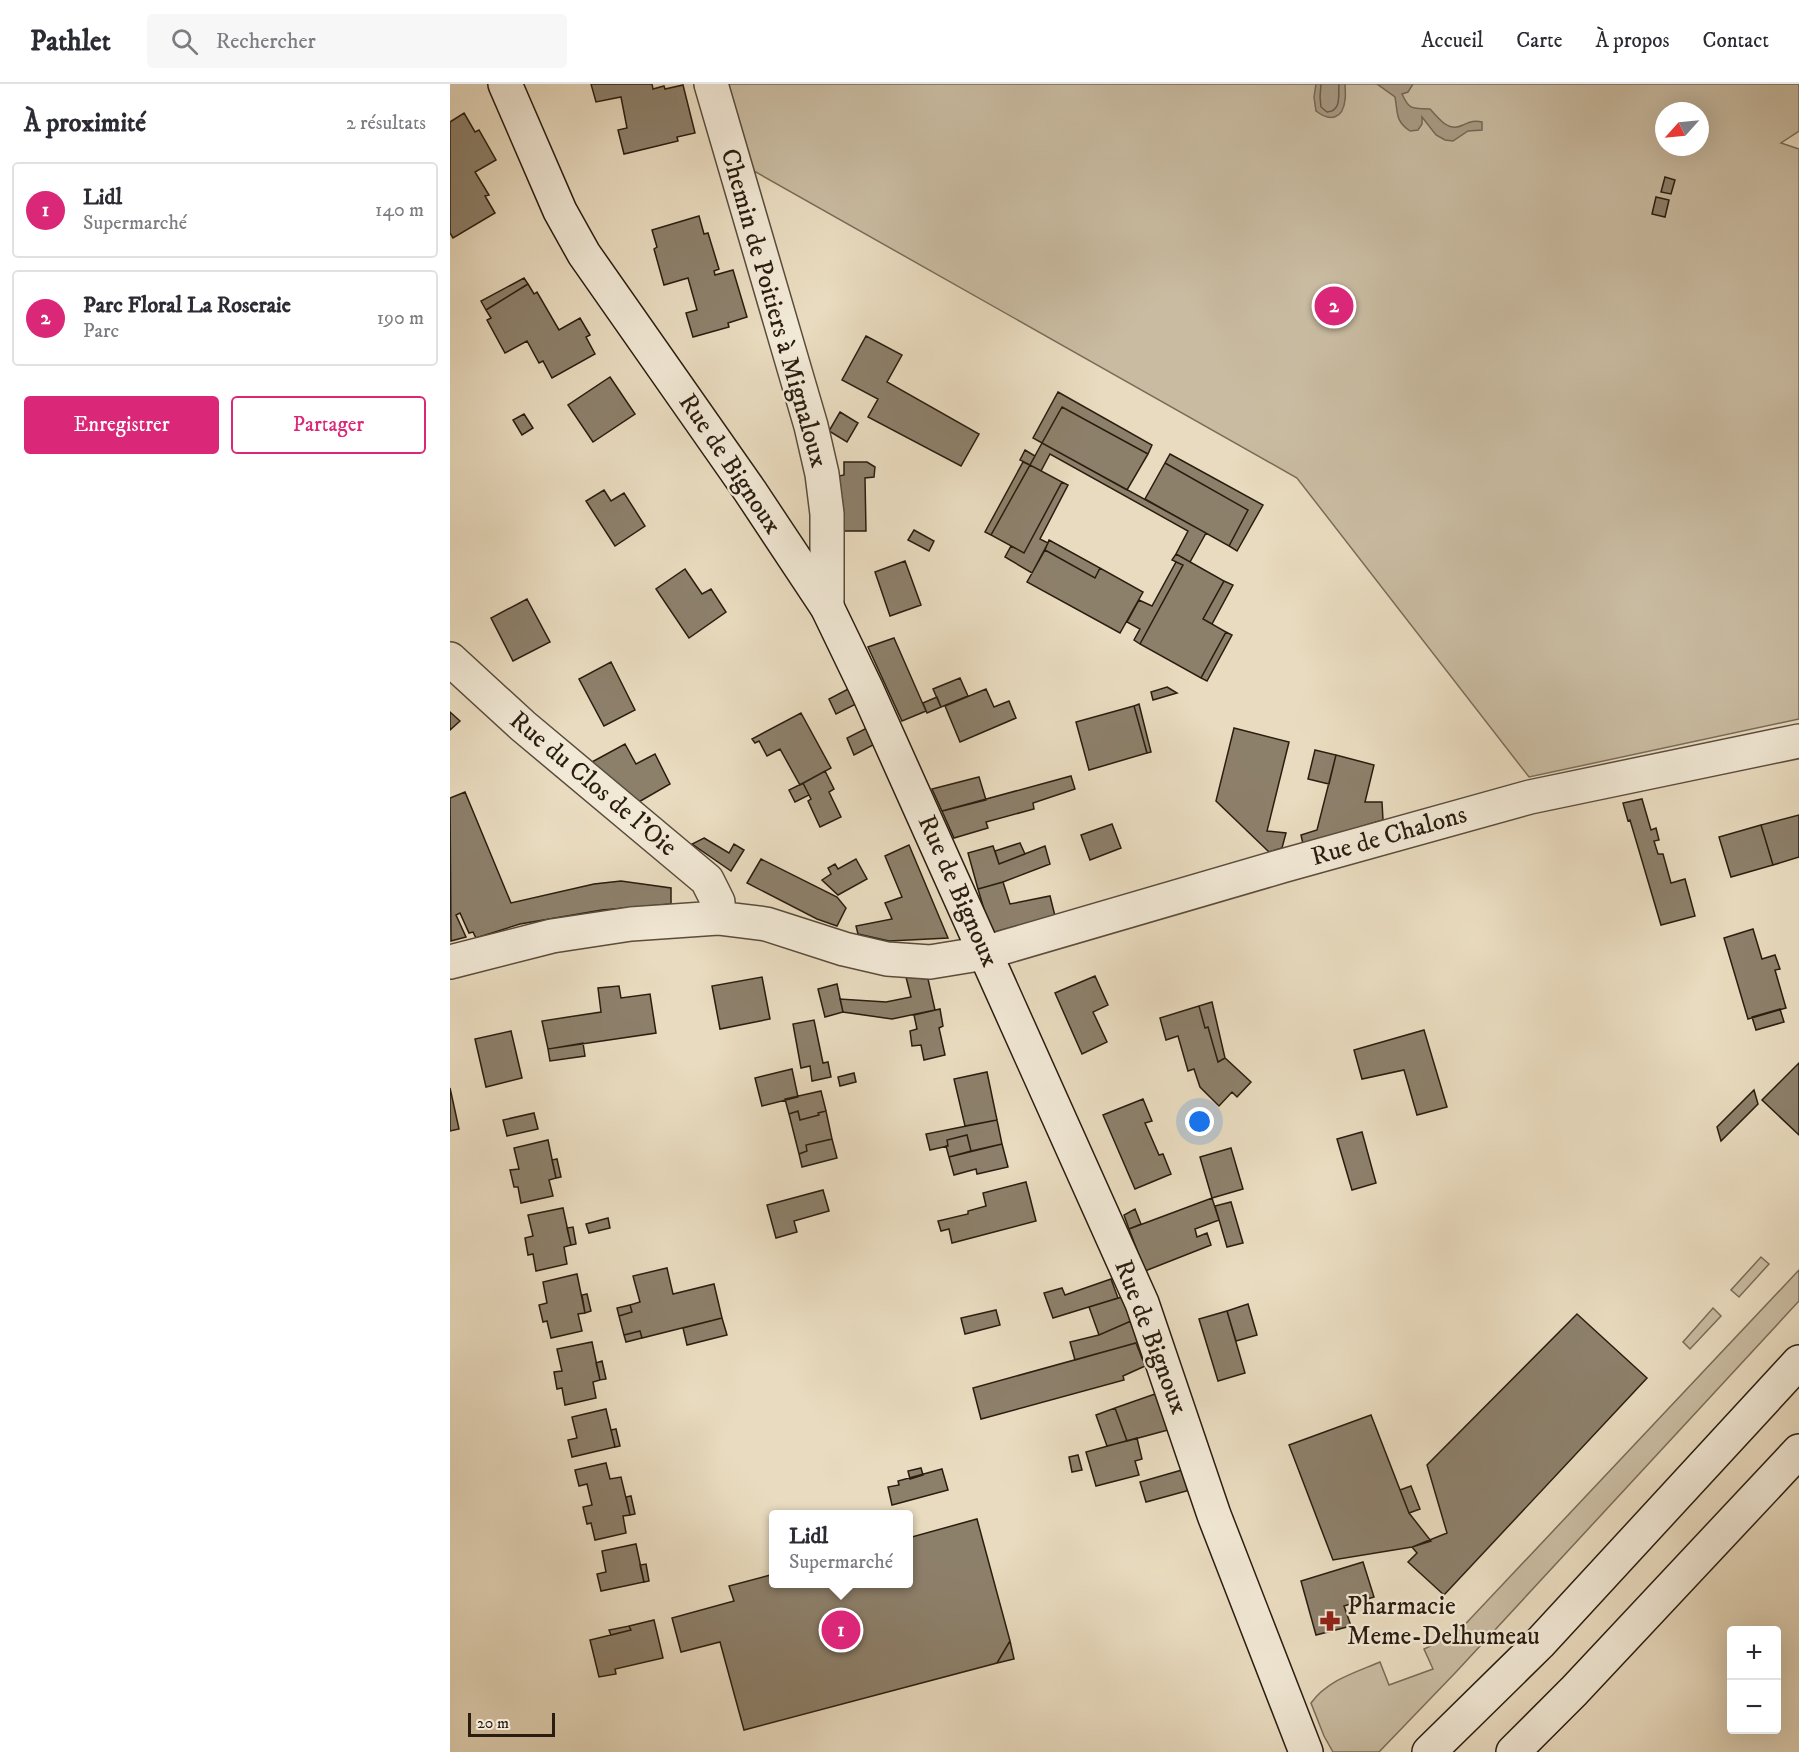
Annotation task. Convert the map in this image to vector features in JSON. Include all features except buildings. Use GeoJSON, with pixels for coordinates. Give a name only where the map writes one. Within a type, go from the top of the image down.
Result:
{"type":"FeatureCollection","features":[{"type":"Feature","properties":{"kind":"street","name":"Rue de Bignoux"},"geometry":{"type":"LineString","coordinates":[[505,84],[560,211],[584,254],[750,491],[827,607],[867,690],[1142,1304],[1214,1515],[1306,1752]]}},
{"type":"Feature","properties":{"kind":"street","name":"Chemin de Poitiers à Mignaloux"},"geometry":{"type":"LineString","coordinates":[[711,84],[812,426],[827,514],[827,607]]}},
{"type":"Feature","properties":{"kind":"street","name":"Rue du Clos de l'Oie"},"geometry":{"type":"LineString","coordinates":[[450,659],[541,742],[707,880],[718,902],[718,918]]}},
{"type":"Feature","properties":{"kind":"street","name":"Rue de Chalons"},"geometry":{"type":"LineString","coordinates":[[450,962],[552,936],[631,924],[718,918],[766,924],[844,949],[887,959],[930,962],[985,952],[1530,797],[1799,741]]}},
{"type":"Feature","properties":{"kind":"street"},"geometry":{"type":"LineString","coordinates":[[1429,1752],[1539,1644],[1799,1362]]}},
{"type":"Feature","properties":{"kind":"street"},"geometry":{"type":"LineString","coordinates":[[1513,1752],[1607,1656],[1799,1451]]}},
{"type":"Feature","properties":{"kind":"shaded area"},"geometry":{"type":"Polygon","coordinates":[[[711,84],[1799,84],[1799,131],[1781,143],[1799,149],[1799,719],[1529,777],[1297,478],[731,158],[711,84]]]}},
{"type":"Feature","properties":{"kind":"shaded area"},"geometry":{"type":"Polygon","coordinates":[[[1761,1257],[1769,1264],[1739,1297],[1731,1290],[1761,1257]]]}},
{"type":"Feature","properties":{"kind":"shaded area"},"geometry":{"type":"Polygon","coordinates":[[[1799,1270],[1799,1301],[1456,1672],[1379,1752],[1333,1752],[1311,1703],[1318,1695],[1342,1678],[1380,1662],[1389,1685],[1433,1669],[1424,1649],[1456,1634],[1799,1270]]]}},
{"type":"Feature","properties":{"kind":"shaded area"},"geometry":{"type":"Polygon","coordinates":[[[1713,1308],[1721,1316],[1690,1349],[1683,1342],[1713,1308]]]}},
{"type":"Feature","properties":{"kind":"water"},"geometry":{"type":"Polygon","coordinates":[[[1316,84],[1345,84],[1344,106],[1339,115],[1326,117],[1316,111],[1314,97],[1316,84]]]}},
{"type":"Feature","properties":{"kind":"water"},"geometry":{"type":"Polygon","coordinates":[[[1377,84],[1413,84],[1408,92],[1402,94],[1410,106],[1430,109],[1448,126],[1458,127],[1472,122],[1482,122],[1482,130],[1468,131],[1453,141],[1445,140],[1436,135],[1422,117],[1422,124],[1418,130],[1410,131],[1399,120],[1395,97],[1377,84]]]}},
{"type":"Feature","properties":{"kind":"place","name":"Parc Floral La Roseraie"},"geometry":{"type":"Point","coordinates":[1334,306]}},
{"type":"Feature","properties":{"kind":"place","name":"Pharmacie Meme-Delhumeau"},"geometry":{"type":"Point","coordinates":[1330,1621]}},
{"type":"Feature","properties":{"kind":"place","name":"Lidl"},"geometry":{"type":"Point","coordinates":[841,1630]}}]}
